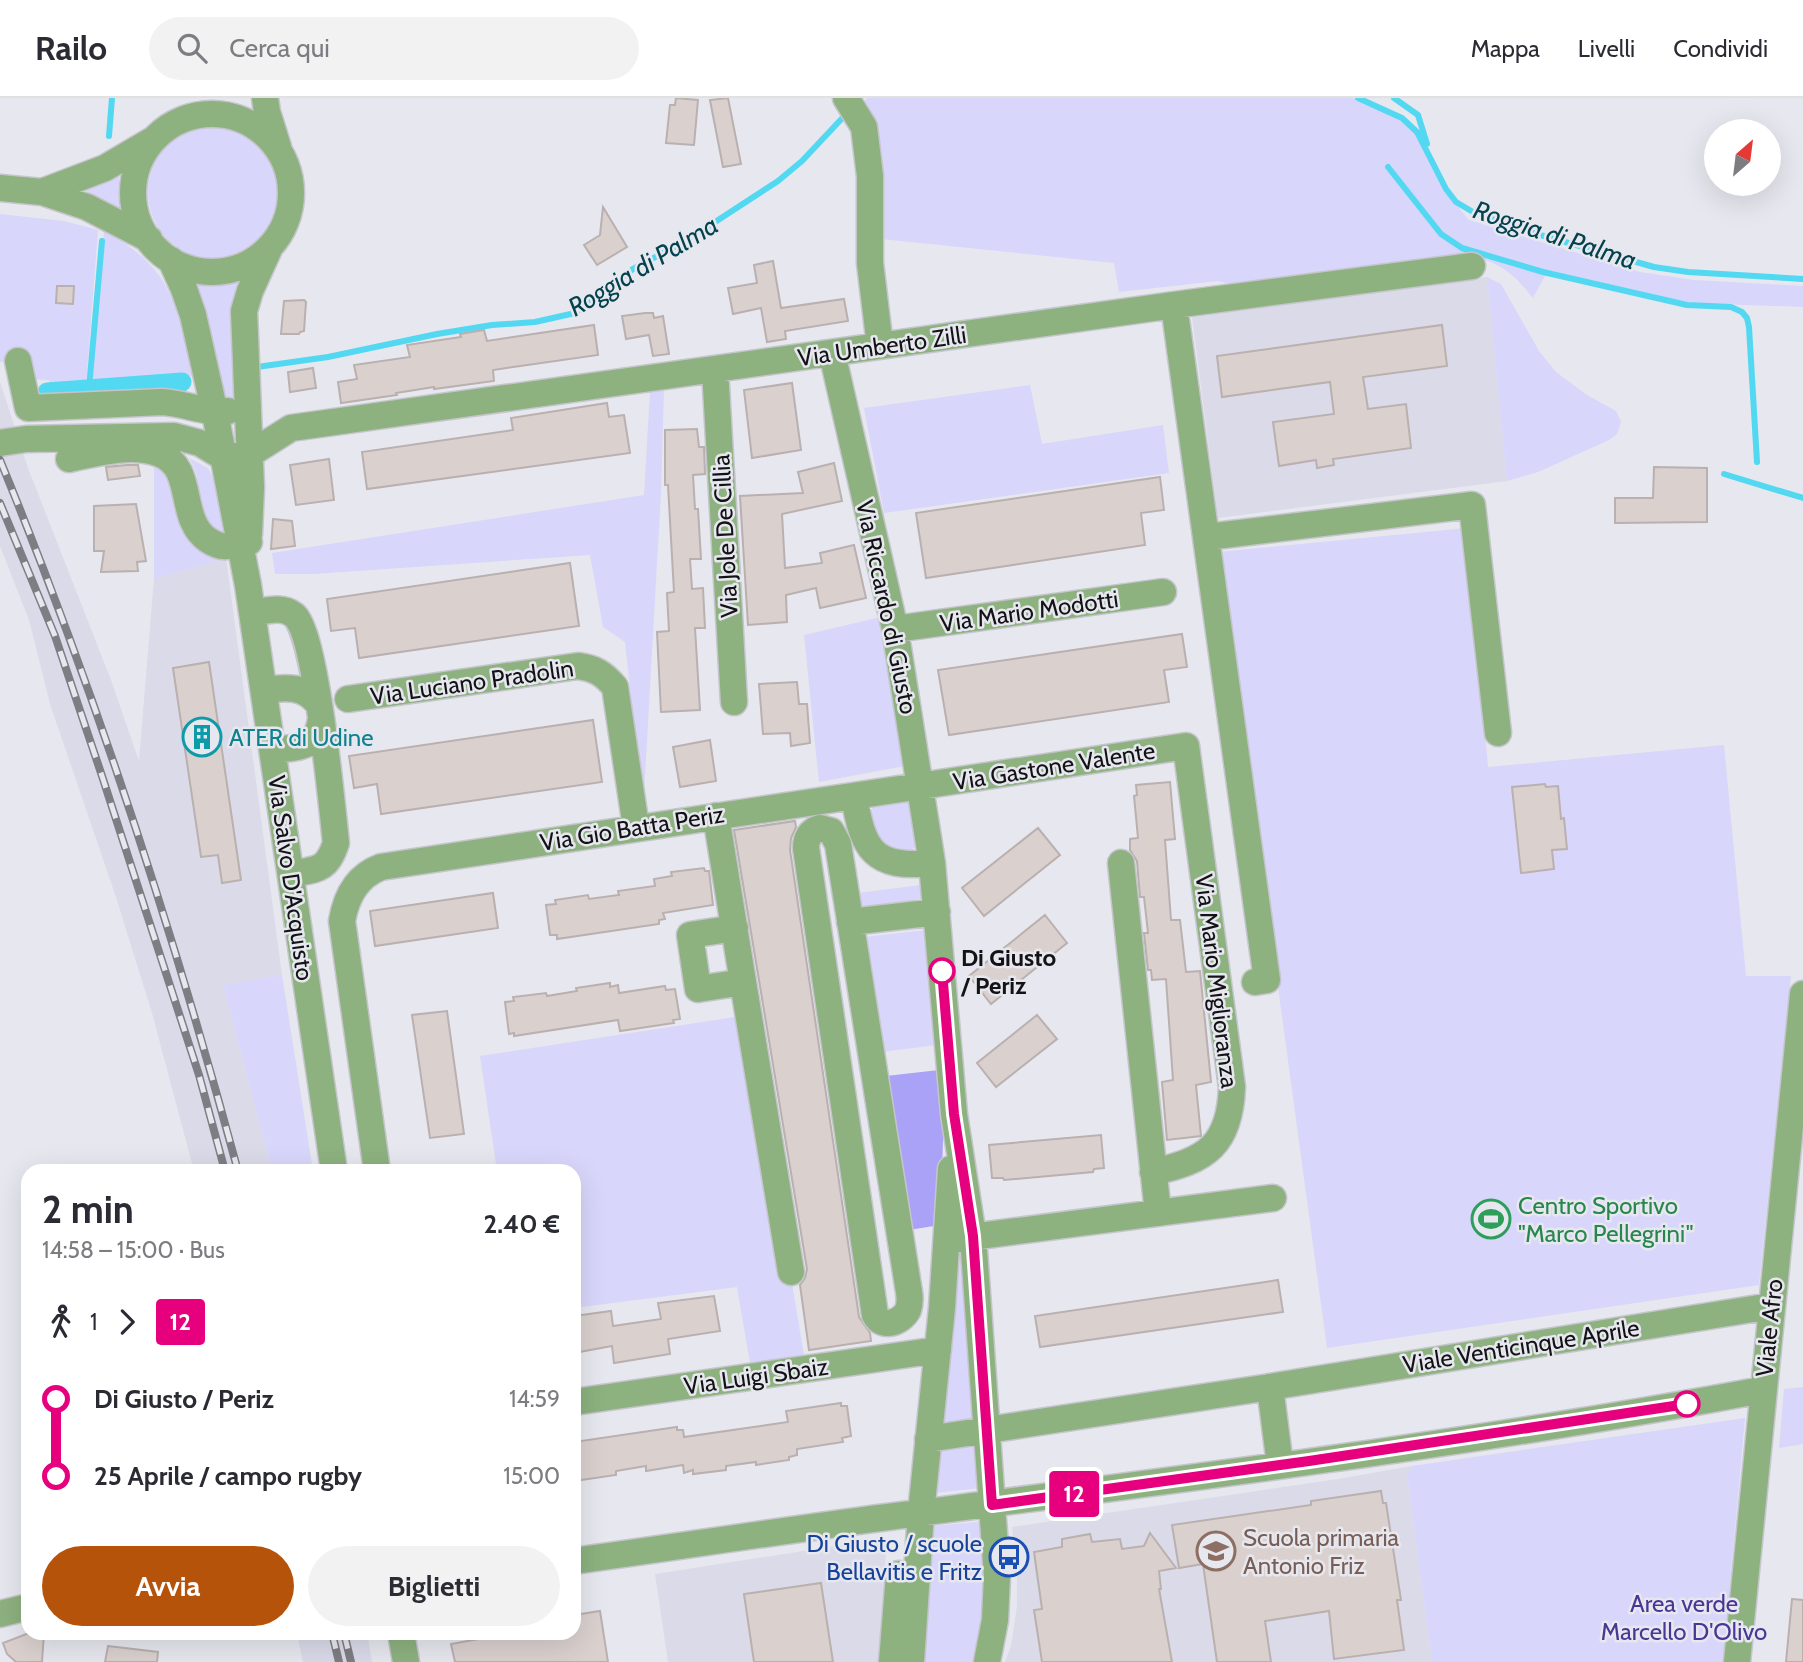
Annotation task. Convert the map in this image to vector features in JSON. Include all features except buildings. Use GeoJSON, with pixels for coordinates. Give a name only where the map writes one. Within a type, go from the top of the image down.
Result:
{"type":"FeatureCollection","features":[{"type":"Feature","properties":{"kind":"street"},"geometry":{"type":"LineString","coordinates":[[42,192],[105,168],[154,140],[206,98]]}},
{"type":"Feature","properties":{"kind":"street"},"geometry":{"type":"LineString","coordinates":[[0,188],[42,192],[87,207],[149,239],[171,260],[200,271],[223,271],[245,265],[270,247],[286,223],[292,194],[265,98]]}},
{"type":"Feature","properties":{"kind":"street"},"geometry":{"type":"LineString","coordinates":[[850,104],[864,127],[870,176],[870,263],[880,346]]}},
{"type":"Feature","properties":{"kind":"street"},"geometry":{"type":"LineString","coordinates":[[179,122],[208,114],[236,118],[261,131],[280,152]]}},
{"type":"Feature","properties":{"kind":"street"},"geometry":{"type":"LineString","coordinates":[[149,239],[136,211],[134,188],[138,166],[154,140]]}},
{"type":"Feature","properties":{"kind":"street","name":"Via Salvo D'Acquisto"},"geometry":{"type":"LineString","coordinates":[[270,247],[244,311],[250,454],[245,543],[248,585],[333,1164]]}},
{"type":"Feature","properties":{"kind":"street","name":"Via Salvo D'Acquisto"},"geometry":{"type":"LineString","coordinates":[[171,260],[193,315],[223,457],[245,543]]}},
{"type":"Feature","properties":{"kind":"street","name":"Via Umberto Zilli"},"geometry":{"type":"LineString","coordinates":[[247,409],[275,424],[291,428],[1472,266]]}},
{"type":"Feature","properties":{"kind":"street"},"geometry":{"type":"LineString","coordinates":[[1174,305],[1267,980],[1255,982]]}},
{"type":"Feature","properties":{"kind":"street","name":"Via Riccardo di Giusto"},"geometry":{"type":"LineString","coordinates":[[832,353],[895,629],[933,863],[954,1114],[960,1238],[986,1429],[992,1505],[997,1599],[987,1662]]}},
{"type":"Feature","properties":{"kind":"street"},"geometry":{"type":"LineString","coordinates":[[18,361],[27,408],[178,402],[215,413],[247,409]]}},
{"type":"Feature","properties":{"kind":"street","name":"Via Jole De Cillia"},"geometry":{"type":"LineString","coordinates":[[715,369],[734,702]]}},
{"type":"Feature","properties":{"kind":"street"},"geometry":{"type":"LineString","coordinates":[[174,436],[198,425],[215,413]]}},
{"type":"Feature","properties":{"kind":"street","name":"Via Umberto Zilli"},"geometry":{"type":"LineString","coordinates":[[250,454],[291,428]]}},
{"type":"Feature","properties":{"kind":"street"},"geometry":{"type":"LineString","coordinates":[[0,443],[26,439],[174,436],[200,443],[223,457],[250,454]]}},
{"type":"Feature","properties":{"kind":"street"},"geometry":{"type":"LineString","coordinates":[[69,459],[110,451],[145,450],[161,454],[179,472],[190,517],[198,531],[225,547],[245,543]]}},
{"type":"Feature","properties":{"kind":"street"},"geometry":{"type":"LineString","coordinates":[[1207,537],[1472,505],[1498,733]]}},
{"type":"Feature","properties":{"kind":"street","name":"Via Mario Modotti"},"geometry":{"type":"LineString","coordinates":[[895,629],[1163,593]]}},
{"type":"Feature","properties":{"kind":"street"},"geometry":{"type":"LineString","coordinates":[[252,612],[281,609],[293,613],[300,621],[307,641],[320,712],[336,843],[330,859],[320,869],[291,874]]}},
{"type":"Feature","properties":{"kind":"street","name":"Via Luciano Pradolin"},"geometry":{"type":"LineString","coordinates":[[348,699],[578,666],[591,668],[605,675],[615,687],[636,827]]}},
{"type":"Feature","properties":{"kind":"street"},"geometry":{"type":"LineString","coordinates":[[264,690],[288,687],[300,689],[312,695],[320,712],[317,736],[310,742],[297,747],[272,750]]}},
{"type":"Feature","properties":{"kind":"street","name":"Via Gastone Valente"},"geometry":{"type":"LineString","coordinates":[[922,786],[1186,746]]}},
{"type":"Feature","properties":{"kind":"street","name":"Via Mario Miglioranza"},"geometry":{"type":"LineString","coordinates":[[1153,1172],[1201,1158],[1220,1135],[1227,1122],[1231,1104],[1232,1087],[1186,746]]}},
{"type":"Feature","properties":{"kind":"street","name":"Via Gio Batta Periz"},"geometry":{"type":"LineString","coordinates":[[376,1164],[343,932],[344,908],[352,891],[369,872],[381,867],[636,827],[922,786]]}},
{"type":"Feature","properties":{"kind":"street"},"geometry":{"type":"LineString","coordinates":[[855,796],[863,838],[872,849],[897,864],[933,863]]}},
{"type":"Feature","properties":{"kind":"street"},"geometry":{"type":"LineString","coordinates":[[716,816],[791,1272]]}},
{"type":"Feature","properties":{"kind":"street"},"geometry":{"type":"LineString","coordinates":[[820,828],[831,831],[838,844],[850,922],[909,1292],[908,1309],[904,1315],[899,1320],[883,1324],[875,1315],[806,848],[811,833],[820,828]]}},
{"type":"Feature","properties":{"kind":"street"},"geometry":{"type":"LineString","coordinates":[[1121,863],[1158,1213]]}},
{"type":"Feature","properties":{"kind":"street"},"geometry":{"type":"LineString","coordinates":[[850,922],[937,912]]}},
{"type":"Feature","properties":{"kind":"street"},"geometry":{"type":"LineString","coordinates":[[735,929],[690,935],[694,965],[698,989],[743,982]]}},
{"type":"Feature","properties":{"kind":"street","name":"Viale Afro"},"geometry":{"type":"LineString","coordinates":[[1737,1662],[1803,994]]}},
{"type":"Feature","properties":{"kind":"street"},"geometry":{"type":"LineString","coordinates":[[960,1238],[1273,1198]]}},
{"type":"Feature","properties":{"kind":"street","name":"Via Riccardo di Giusto"},"geometry":{"type":"LineString","coordinates":[[911,1662],[921,1513],[938,1350],[960,1238]]}},
{"type":"Feature","properties":{"kind":"street","name":"Viale Venticinque Aprile"},"geometry":{"type":"LineString","coordinates":[[986,1429],[1270,1387],[1771,1306]]}},
{"type":"Feature","properties":{"kind":"street","name":"Via Luigi Sbaiz"},"geometry":{"type":"LineString","coordinates":[[581,1401],[938,1350]]}},
{"type":"Feature","properties":{"kind":"street"},"geometry":{"type":"LineString","coordinates":[[1270,1387],[1280,1465]]}},
{"type":"Feature","properties":{"kind":"street"},"geometry":{"type":"LineString","coordinates":[[581,1560],[1280,1465],[1662,1408],[1762,1390]]}},
{"type":"Feature","properties":{"kind":"street"},"geometry":{"type":"LineString","coordinates":[[928,1439],[986,1429]]}},
{"type":"Feature","properties":{"kind":"street"},"geometry":{"type":"LineString","coordinates":[[892,1662],[900,1552],[918,1552]]}},
{"type":"Feature","properties":{"kind":"street"},"geometry":{"type":"LineString","coordinates":[[0,1614],[21,1609]]}},
{"type":"Feature","properties":{"kind":"street"},"geometry":{"type":"LineString","coordinates":[[402,1640],[406,1662]]}},
{"type":"Feature","properties":{"kind":"shaded area"},"geometry":{"type":"Polygon","coordinates":[[[1487,277],[1507,481],[1218,518],[1192,317],[1487,277]]]}},
{"type":"Feature","properties":{"kind":"shaded area"},"geometry":{"type":"Polygon","coordinates":[[[0,382],[28,468],[111,680],[139,761],[154,579],[226,558],[282,975],[223,985],[270,1164],[192,1164],[152,1013],[116,897],[50,704],[29,620],[0,546],[0,382]]]}},
{"type":"Feature","properties":{"kind":"shaded area"},"geometry":{"type":"Polygon","coordinates":[[[939,1070],[944,1114],[940,1225],[909,1230],[886,1076],[939,1070]]]}},
{"type":"Feature","properties":{"kind":"shaded area","name":"Scuola primaria Antonio Friz"},"geometry":{"type":"Polygon","coordinates":[[[1412,1466],[1407,1475],[1432,1662],[1005,1662],[1011,1646],[1017,1606],[1012,1527],[1412,1466]]]}},
{"type":"Feature","properties":{"kind":"shaded area"},"geometry":{"type":"Polygon","coordinates":[[[887,1538],[878,1662],[668,1662],[655,1574],[887,1538]]]}},
{"type":"Feature","properties":{"kind":"shaded area"},"geometry":{"type":"Polygon","coordinates":[[[298,1640],[368,1640],[372,1662],[303,1662],[298,1640]]]}},
{"type":"Feature","properties":{"kind":"green space"},"geometry":{"type":"Polygon","coordinates":[[[867,98],[1352,98],[1400,119],[1417,133],[1444,190],[1469,220],[1640,272],[1694,280],[1803,286],[1803,307],[1690,303],[1548,270],[1533,298],[1507,271],[1473,256],[1237,286],[1218,281],[1119,292],[1114,263],[881,239],[863,104],[867,98]]]}},
{"type":"Feature","properties":{"kind":"green space"},"geometry":{"type":"Polygon","coordinates":[[[215,125],[241,130],[262,145],[277,166],[282,192],[277,218],[262,239],[241,254],[215,259],[189,254],[168,239],[153,218],[148,192],[153,166],[168,145],[189,130],[215,125]]]}},
{"type":"Feature","properties":{"kind":"green space"},"geometry":{"type":"Polygon","coordinates":[[[119,169],[123,218],[57,194],[119,169]]]}},
{"type":"Feature","properties":{"kind":"green space"},"geometry":{"type":"Polygon","coordinates":[[[0,214],[64,221],[98,230],[86,385],[51,386],[49,380],[29,379],[27,359],[0,362],[0,214]]]}},
{"type":"Feature","properties":{"kind":"green space"},"geometry":{"type":"Polygon","coordinates":[[[104,231],[145,259],[169,291],[177,309],[195,376],[92,386],[104,231]]]}},
{"type":"Feature","properties":{"kind":"green space"},"geometry":{"type":"Polygon","coordinates":[[[1487,277],[1501,284],[1539,351],[1556,372],[1587,395],[1616,411],[1621,422],[1617,434],[1609,440],[1538,472],[1507,481],[1487,277]]]}},
{"type":"Feature","properties":{"kind":"green space"},"geometry":{"type":"Polygon","coordinates":[[[246,278],[240,403],[221,405],[190,281],[218,282],[246,278]]]}},
{"type":"Feature","properties":{"kind":"green space"},"geometry":{"type":"Polygon","coordinates":[[[1030,385],[1042,444],[1163,425],[1169,473],[884,513],[864,408],[1030,385]]]}},
{"type":"Feature","properties":{"kind":"green space"},"geometry":{"type":"Polygon","coordinates":[[[664,390],[661,493],[643,811],[625,642],[603,627],[590,555],[313,574],[275,574],[272,553],[644,495],[650,392],[664,390]]]}},
{"type":"Feature","properties":{"kind":"green space"},"geometry":{"type":"Polygon","coordinates":[[[189,458],[208,468],[215,481],[225,539],[211,530],[199,513],[198,483],[189,458]]]}},
{"type":"Feature","properties":{"kind":"green space"},"geometry":{"type":"Polygon","coordinates":[[[154,461],[162,464],[226,558],[154,579],[154,461]]]}},
{"type":"Feature","properties":{"kind":"green space"},"geometry":{"type":"Polygon","coordinates":[[[1467,528],[1488,767],[1724,745],[1746,976],[1791,976],[1759,1285],[1327,1348],[1219,552],[1467,528]]]}},
{"type":"Feature","properties":{"kind":"green space"},"geometry":{"type":"Polygon","coordinates":[[[881,617],[910,765],[819,782],[804,635],[881,617]]]}},
{"type":"Feature","properties":{"kind":"green space"},"geometry":{"type":"Polygon","coordinates":[[[914,796],[920,842],[912,849],[894,849],[878,836],[873,826],[873,805],[914,796]]]}},
{"type":"Feature","properties":{"kind":"green space"},"geometry":{"type":"Polygon","coordinates":[[[920,885],[922,903],[861,911],[858,893],[920,885]]]}},
{"type":"Feature","properties":{"kind":"green space"},"geometry":{"type":"Polygon","coordinates":[[[926,930],[936,1045],[882,1052],[865,937],[926,930]]]}},
{"type":"Feature","properties":{"kind":"green space"},"geometry":{"type":"Polygon","coordinates":[[[282,975],[312,1164],[270,1164],[223,985],[282,975]]]}},
{"type":"Feature","properties":{"kind":"green space"},"geometry":{"type":"Polygon","coordinates":[[[748,1015],[805,1362],[751,1369],[737,1287],[581,1307],[581,1164],[496,1164],[480,1056],[748,1015]]]}},
{"type":"Feature","properties":{"kind":"green space"},"geometry":{"type":"Polygon","coordinates":[[[969,1245],[978,1423],[941,1429],[958,1249],[969,1245]]]}},
{"type":"Feature","properties":{"kind":"green space"},"geometry":{"type":"Polygon","coordinates":[[[1803,1387],[1803,1444],[1779,1448],[1784,1389],[1803,1387]]]}},
{"type":"Feature","properties":{"kind":"green space","name":"Area verde Marcello D'Olivo"},"geometry":{"type":"Polygon","coordinates":[[[1745,1418],[1723,1662],[1432,1662],[1407,1475],[1412,1466],[1745,1418]]]}},
{"type":"Feature","properties":{"kind":"green space"},"geometry":{"type":"Polygon","coordinates":[[[977,1441],[981,1488],[935,1493],[941,1445],[977,1441]]]}},
{"type":"Feature","properties":{"kind":"green space"},"geometry":{"type":"Polygon","coordinates":[[[989,1521],[990,1571],[977,1662],[921,1662],[932,1526],[989,1521]]]}},
{"type":"Feature","properties":{"kind":"waterway"},"geometry":{"type":"LineString","coordinates":[[109,136],[112,98]]}},
{"type":"Feature","properties":{"kind":"waterway","name":"Roggia di Palma"},"geometry":{"type":"LineString","coordinates":[[1358,98],[1402,118],[1417,132],[1446,189],[1456,202],[1473,212],[1526,231],[1654,267],[1688,272],[1803,279]]}},
{"type":"Feature","properties":{"kind":"waterway"},"geometry":{"type":"LineString","coordinates":[[1394,98],[1418,115],[1427,144]]}},
{"type":"Feature","properties":{"kind":"waterway","name":"Roggia di Palma"},"geometry":{"type":"LineString","coordinates":[[257,367],[328,357],[437,334],[492,325],[535,322],[575,313],[633,269],[689,239],[778,181],[802,161],[848,112]]}},
{"type":"Feature","properties":{"kind":"waterway"},"geometry":{"type":"LineString","coordinates":[[1388,167],[1441,234],[1462,248],[1543,272],[1687,305],[1731,307],[1742,312],[1749,327],[1757,462]]}},
{"type":"Feature","properties":{"kind":"waterway"},"geometry":{"type":"LineString","coordinates":[[89,388],[102,241]]}},
{"type":"Feature","properties":{"kind":"waterway","name":"Roggia di Palma"},"geometry":{"type":"LineString","coordinates":[[47,392],[182,382]]}},
{"type":"Feature","properties":{"kind":"waterway"},"geometry":{"type":"LineString","coordinates":[[1724,474],[1803,498]]}},
{"type":"Feature","properties":{"kind":"railway"},"geometry":{"type":"LineString","coordinates":[[0,460],[68,635],[130,812],[187,991],[236,1164]]}},
{"type":"Feature","properties":{"kind":"railway"},"geometry":{"type":"LineString","coordinates":[[0,503],[55,636],[199,1075],[223,1164]]}},
{"type":"Feature","properties":{"kind":"railway"},"geometry":{"type":"LineString","coordinates":[[334,1640],[339,1662]]}},
{"type":"Feature","properties":{"kind":"railway"},"geometry":{"type":"LineString","coordinates":[[346,1640],[351,1662]]}},
{"type":"Feature","properties":{"kind":"bus line","name":"12"},"geometry":{"type":"LineString","coordinates":[[942,971],[954,1114],[973,1236],[992,1505],[1687,1404]]}},
{"type":"Feature","properties":{"kind":"place","name":"ATER di Udine"},"geometry":{"type":"Point","coordinates":[202,737]}},
{"type":"Feature","properties":{"kind":"place","name":"Di Giusto / Periz"},"geometry":{"type":"Point","coordinates":[942,971]}},
{"type":"Feature","properties":{"kind":"place","name":"Centro Sportivo \"Marco Pellegrini\""},"geometry":{"type":"Point","coordinates":[1491,1219]}},
{"type":"Feature","properties":{"kind":"place","name":"Scuola primaria Antonio Friz"},"geometry":{"type":"Point","coordinates":[1216,1551]}},
{"type":"Feature","properties":{"kind":"place","name":"Di Giusto / scuole Bellavitis e Fritz"},"geometry":{"type":"Point","coordinates":[1009,1557]}}]}
